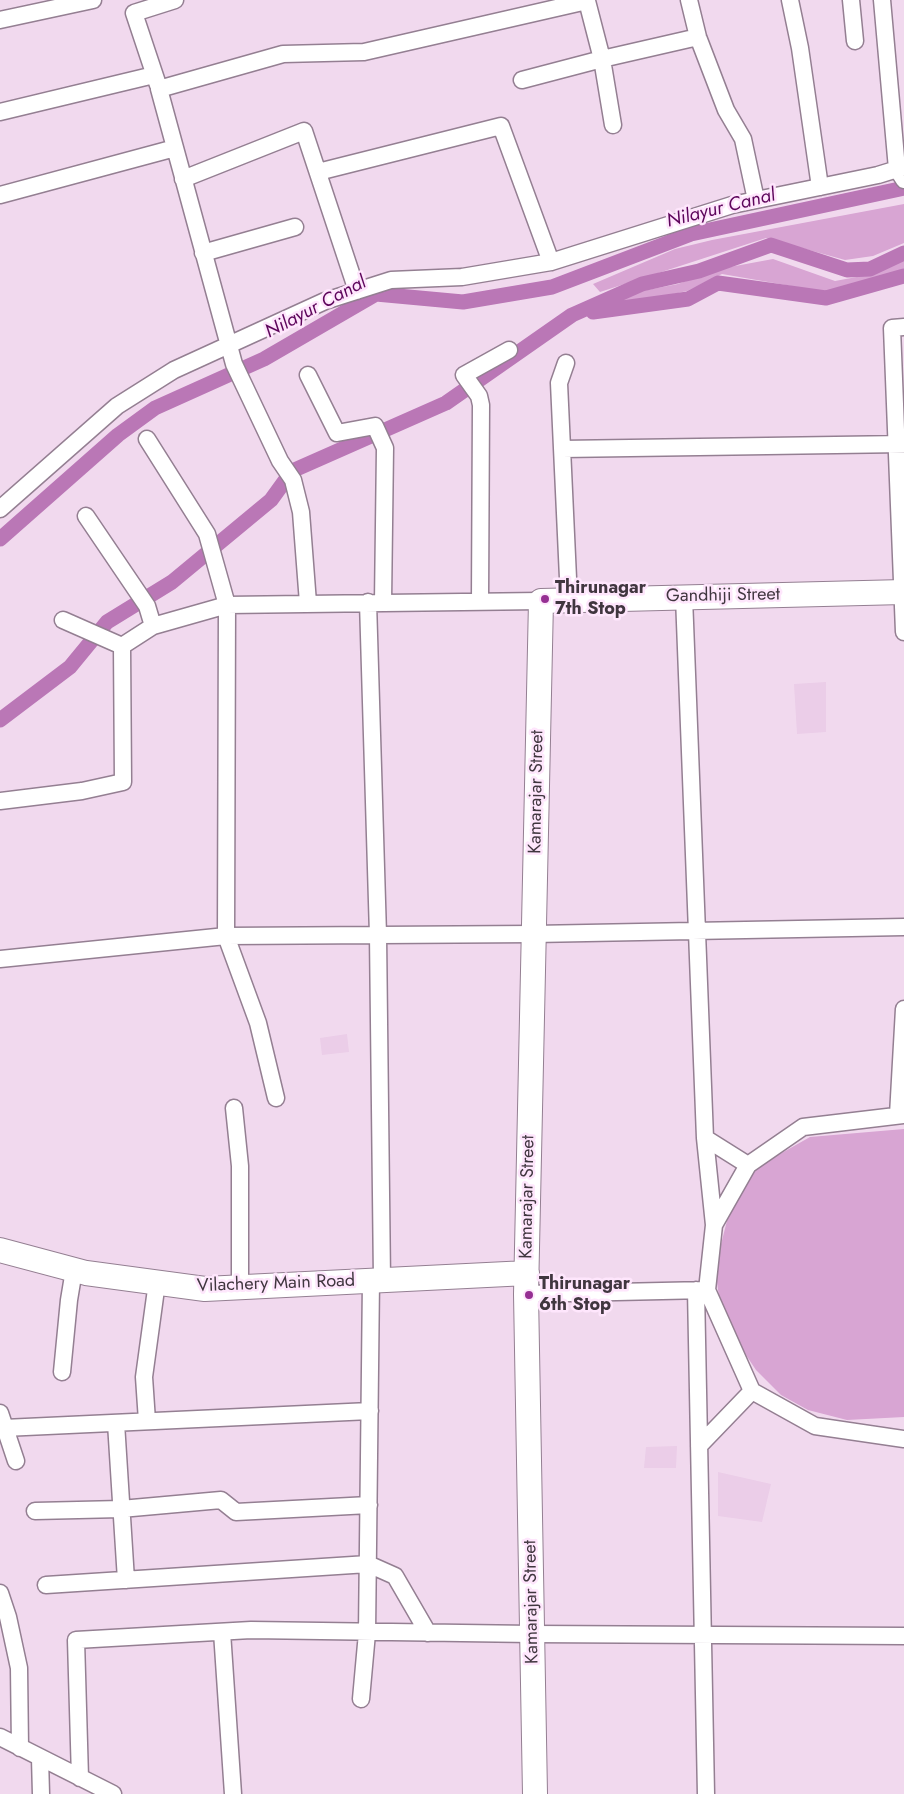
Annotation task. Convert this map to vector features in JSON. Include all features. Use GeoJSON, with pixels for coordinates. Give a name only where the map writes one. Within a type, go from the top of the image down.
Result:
{"type":"FeatureCollection","features":[{"type":"Feature","properties":{"kind":"main road","name":"Gandhiji Street"},"geometry":{"type":"LineString","coordinates":[[541,601],[904,592]]}},
{"type":"Feature","properties":{"kind":"main road","name":"Kamarajar Street"},"geometry":{"type":"LineString","coordinates":[[535,1794],[526,1283],[541,601]]}},
{"type":"Feature","properties":{"kind":"main road","name":"Vilachery Main Road"},"geometry":{"type":"LineString","coordinates":[[0,1250],[74,1270],[205,1289],[376,1280],[526,1283]]}},
{"type":"Feature","properties":{"kind":"street"},"geometry":{"type":"LineString","coordinates":[[0,20],[93,0]]}},
{"type":"Feature","properties":{"kind":"street"},"geometry":{"type":"LineString","coordinates":[[175,0],[132,6],[157,82],[234,364],[280,461],[293,480],[301,512],[308,603]]}},
{"type":"Feature","properties":{"kind":"street"},"geometry":{"type":"LineString","coordinates":[[689,0],[698,37],[726,110],[743,139],[756,200]]}},
{"type":"Feature","properties":{"kind":"street"},"geometry":{"type":"LineString","coordinates":[[790,0],[800,48],[820,187]]}},
{"type":"Feature","properties":{"kind":"street"},"geometry":{"type":"LineString","coordinates":[[851,0],[855,41]]}},
{"type":"Feature","properties":{"kind":"street"},"geometry":{"type":"LineString","coordinates":[[0,509],[117,406],[174,370],[325,301],[391,280],[462,277],[551,262],[732,205],[820,187],[902,174],[882,0]]}},
{"type":"Feature","properties":{"kind":"street"},"geometry":{"type":"LineString","coordinates":[[0,112],[157,82],[283,54],[364,52],[587,1],[602,59],[613,125]]}},
{"type":"Feature","properties":{"kind":"street"},"geometry":{"type":"LineString","coordinates":[[522,80],[698,37]]}},
{"type":"Feature","properties":{"kind":"street"},"geometry":{"type":"LineString","coordinates":[[318,172],[501,126],[551,262]]}},
{"type":"Feature","properties":{"kind":"street"},"geometry":{"type":"LineString","coordinates":[[183,179],[304,131],[358,291]]}},
{"type":"Feature","properties":{"kind":"street"},"geometry":{"type":"LineString","coordinates":[[0,195],[175,148]]}},
{"type":"Feature","properties":{"kind":"street"},"geometry":{"type":"LineString","coordinates":[[203,253],[295,226]]}},
{"type":"Feature","properties":{"kind":"street"},"geometry":{"type":"LineString","coordinates":[[904,327],[892,328],[901,444],[904,632]]}},
{"type":"Feature","properties":{"kind":"street"},"geometry":{"type":"LineString","coordinates":[[480,600],[481,405],[479,396],[464,375],[509,350]]}},
{"type":"Feature","properties":{"kind":"street"},"geometry":{"type":"LineString","coordinates":[[566,363],[559,383],[568,600]]}},
{"type":"Feature","properties":{"kind":"street"},"geometry":{"type":"LineString","coordinates":[[308,376],[337,433],[375,426],[385,448],[376,602],[378,935],[376,1280],[370,1412],[367,1633],[361,1699]]}},
{"type":"Feature","properties":{"kind":"street"},"geometry":{"type":"LineString","coordinates":[[147,439],[207,534],[216,560],[227,605],[226,936],[258,1022],[276,1098]]}},
{"type":"Feature","properties":{"kind":"street"},"geometry":{"type":"LineString","coordinates":[[562,449],[901,444]]}},
{"type":"Feature","properties":{"kind":"street"},"geometry":{"type":"LineString","coordinates":[[86,516],[133,589],[147,606],[153,626]]}},
{"type":"Feature","properties":{"kind":"street"},"geometry":{"type":"LineString","coordinates":[[684,597],[705,1138],[714,1225],[702,1290],[699,1446],[706,1794]]}},
{"type":"Feature","properties":{"kind":"street"},"geometry":{"type":"LineString","coordinates":[[122,646],[153,626],[227,605],[480,600],[541,601]]}},
{"type":"Feature","properties":{"kind":"street"},"geometry":{"type":"LineString","coordinates":[[62,620],[122,646]]}},
{"type":"Feature","properties":{"kind":"street"},"geometry":{"type":"LineString","coordinates":[[0,801],[82,791],[123,782],[122,646]]}},
{"type":"Feature","properties":{"kind":"street"},"geometry":{"type":"LineString","coordinates":[[0,958],[226,936],[534,934],[904,927]]}},
{"type":"Feature","properties":{"kind":"street"},"geometry":{"type":"LineString","coordinates":[[714,1225],[748,1165],[803,1127],[901,1115],[904,1009]]}},
{"type":"Feature","properties":{"kind":"street"},"geometry":{"type":"LineString","coordinates":[[234,1108],[240,1166],[240,1287]]}},
{"type":"Feature","properties":{"kind":"street"},"geometry":{"type":"LineString","coordinates":[[705,1138],[748,1165]]}},
{"type":"Feature","properties":{"kind":"street"},"geometry":{"type":"LineString","coordinates":[[62,1372],[74,1270]]}},
{"type":"Feature","properties":{"kind":"street"},"geometry":{"type":"LineString","coordinates":[[147,1421],[144,1377],[157,1282]]}},
{"type":"Feature","properties":{"kind":"street"},"geometry":{"type":"LineString","coordinates":[[526,1283],[702,1290]]}},
{"type":"Feature","properties":{"kind":"street"},"geometry":{"type":"LineString","coordinates":[[702,1290],[752,1391],[815,1426],[904,1439]]}},
{"type":"Feature","properties":{"kind":"street"},"geometry":{"type":"LineString","coordinates":[[699,1446],[752,1391]]}},
{"type":"Feature","properties":{"kind":"street"},"geometry":{"type":"LineString","coordinates":[[16,1461],[2,1420],[116,1423],[370,1412]]}},
{"type":"Feature","properties":{"kind":"street"},"geometry":{"type":"LineString","coordinates":[[116,1423],[126,1580]]}},
{"type":"Feature","properties":{"kind":"street"},"geometry":{"type":"LineString","coordinates":[[35,1511],[122,1509],[221,1500],[236,1512],[369,1505]]}},
{"type":"Feature","properties":{"kind":"street"},"geometry":{"type":"LineString","coordinates":[[46,1585],[368,1564],[395,1576],[428,1633]]}},
{"type":"Feature","properties":{"kind":"street"},"geometry":{"type":"LineString","coordinates":[[0,1594],[8,1617],[19,1668],[20,1748]]}},
{"type":"Feature","properties":{"kind":"street"},"geometry":{"type":"LineString","coordinates":[[80,1778],[76,1640],[251,1630],[367,1633],[904,1636]]}},
{"type":"Feature","properties":{"kind":"street"},"geometry":{"type":"LineString","coordinates":[[222,1632],[233,1794]]}},
{"type":"Feature","properties":{"kind":"street"},"geometry":{"type":"LineString","coordinates":[[0,1737],[80,1778],[96,1790],[113,1794]]}},
{"type":"Feature","properties":{"kind":"street"},"geometry":{"type":"LineString","coordinates":[[40,1758],[41,1794]]}},
{"type":"Feature","properties":{"kind":"shaded area"},"geometry":{"type":"Polygon","coordinates":[[[904,204],[904,243],[873,256],[845,260],[766,238],[600,292],[593,284],[675,249],[712,240],[904,204]]]}},
{"type":"Feature","properties":{"kind":"shaded area"},"geometry":{"type":"Polygon","coordinates":[[[773,259],[835,281],[862,276],[904,260],[904,270],[826,292],[722,274],[687,291],[624,305],[617,301],[627,294],[678,284],[719,269],[773,259]]]}},
{"type":"Feature","properties":{"kind":"shaded area"},"geometry":{"type":"Polygon","coordinates":[[[826,682],[826,732],[797,734],[794,684],[826,682]]]}},
{"type":"Feature","properties":{"kind":"shaded area"},"geometry":{"type":"Polygon","coordinates":[[[347,1034],[349,1052],[322,1055],[320,1038],[347,1034]]]}},
{"type":"Feature","properties":{"kind":"shaded area"},"geometry":{"type":"Polygon","coordinates":[[[904,1129],[904,1417],[847,1420],[808,1410],[781,1395],[756,1370],[734,1337],[720,1304],[715,1268],[731,1205],[757,1167],[810,1137],[904,1129]]]}},
{"type":"Feature","properties":{"kind":"shaded area"},"geometry":{"type":"Polygon","coordinates":[[[677,1446],[676,1468],[644,1468],[646,1447],[677,1446]]]}},
{"type":"Feature","properties":{"kind":"shaded area"},"geometry":{"type":"Polygon","coordinates":[[[718,1472],[771,1484],[762,1522],[718,1516],[718,1472]]]}},
{"type":"Feature","properties":{"kind":"waterway","name":"Nilayur Canal"},"geometry":{"type":"LineString","coordinates":[[0,539],[118,435],[155,408],[264,359],[376,294],[463,302],[552,287],[691,234],[904,188]]}},
{"type":"Feature","properties":{"kind":"waterway"},"geometry":{"type":"LineString","coordinates":[[0,720],[70,667],[107,622],[172,582],[271,500],[292,471],[446,403],[572,315],[642,284],[699,271],[771,245],[847,270],[870,269],[904,253]]}},
{"type":"Feature","properties":{"kind":"waterway"},"geometry":{"type":"LineString","coordinates":[[593,312],[688,299],[718,283],[826,298],[904,276]]}},
{"type":"Feature","properties":{"kind":"place","name":"Thirunagar 7th Stop"},"geometry":{"type":"Point","coordinates":[545,599]}},
{"type":"Feature","properties":{"kind":"place","name":"Thirunagar 6th Stop"},"geometry":{"type":"Point","coordinates":[529,1295]}}]}
